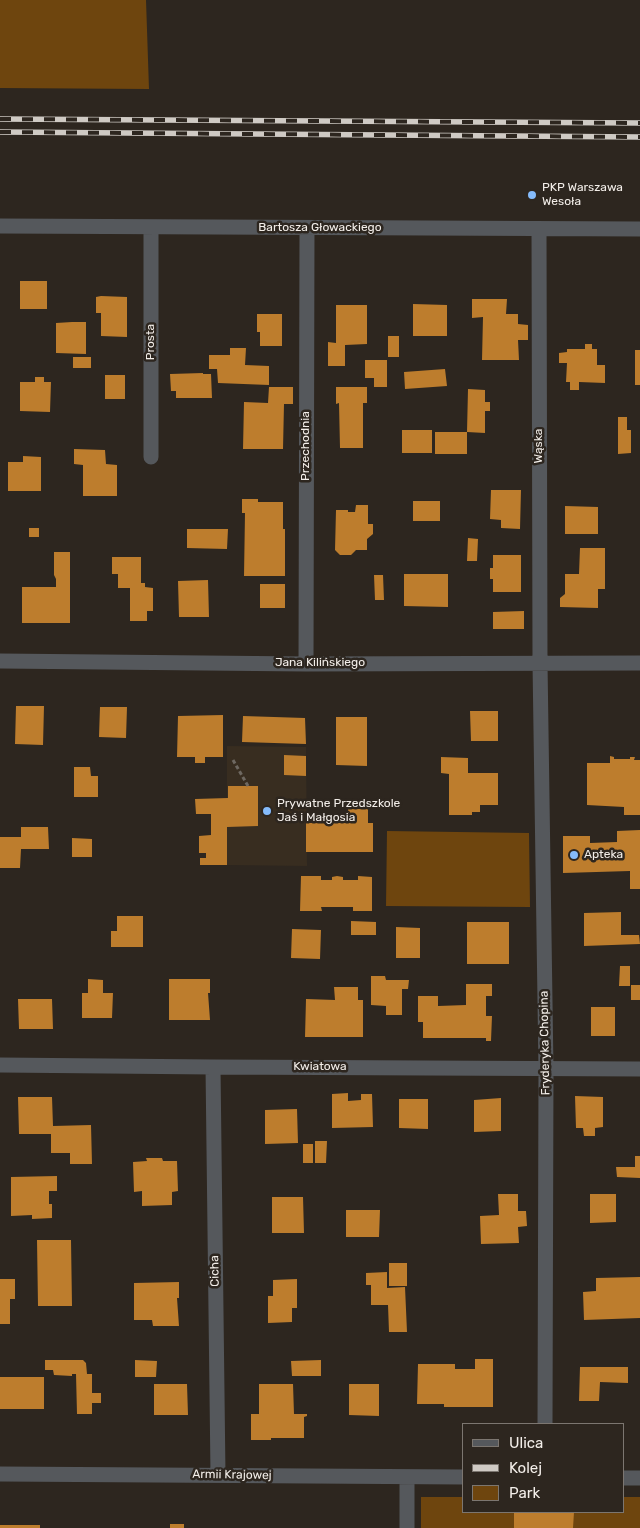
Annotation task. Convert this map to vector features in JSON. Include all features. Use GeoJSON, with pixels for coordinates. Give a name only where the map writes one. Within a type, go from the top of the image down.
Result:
{"type":"FeatureCollection","features":[{"type":"Feature","properties":{"kind":"street","name":"Bartosza Głowackiego"},"geometry":{"type":"LineString","coordinates":[[0,226],[640,229]]}},
{"type":"Feature","properties":{"kind":"street","name":"Prosta"},"geometry":{"type":"LineString","coordinates":[[151,227],[151,457]]}},
{"type":"Feature","properties":{"kind":"street","name":"Przechodnia"},"geometry":{"type":"LineString","coordinates":[[306,664],[307,228]]}},
{"type":"Feature","properties":{"kind":"street","name":"Wąska"},"geometry":{"type":"LineString","coordinates":[[539,230],[540,663]]}},
{"type":"Feature","properties":{"kind":"street","name":"Jana Kilińskiego"},"geometry":{"type":"LineString","coordinates":[[0,661],[306,664],[640,663]]}},
{"type":"Feature","properties":{"kind":"street","name":"Fryderyka Chopina"},"geometry":{"type":"LineString","coordinates":[[540,663],[546,1069],[545,1423]]}},
{"type":"Feature","properties":{"kind":"street","name":"Kwiatowa"},"geometry":{"type":"LineString","coordinates":[[0,1065],[640,1069]]}},
{"type":"Feature","properties":{"kind":"street","name":"Cicha"},"geometry":{"type":"LineString","coordinates":[[213,1067],[218,1475]]}},
{"type":"Feature","properties":{"kind":"street","name":"Armii Krajowej"},"geometry":{"type":"LineString","coordinates":[[0,1474],[462,1477]]}},
{"type":"Feature","properties":{"kind":"street"},"geometry":{"type":"LineString","coordinates":[[407,1477],[407,1528]]}},
{"type":"Feature","properties":{"kind":"street"},"geometry":{"type":"LineString","coordinates":[[625,1478],[640,1478]]}},
{"type":"Feature","properties":{"kind":"path"},"geometry":{"type":"LineString","coordinates":[[233,760],[248,786]]}},
{"type":"Feature","properties":{"kind":"shaded area","name":"Prywatne Przedszkole Jaś i Małgosia"},"geometry":{"type":"Polygon","coordinates":[[[227,746],[306,747],[307,866],[227,865],[227,746]]]}},
{"type":"Feature","properties":{"kind":"green space"},"geometry":{"type":"Polygon","coordinates":[[[0,0],[146,0],[149,89],[0,88],[0,0]]]}},
{"type":"Feature","properties":{"kind":"green space"},"geometry":{"type":"Polygon","coordinates":[[[387,831],[529,833],[530,907],[386,906],[387,831]]]}},
{"type":"Feature","properties":{"kind":"green space"},"geometry":{"type":"Polygon","coordinates":[[[421,1497],[462,1497],[462,1513],[625,1513],[625,1497],[640,1497],[640,1528],[421,1528],[421,1497]]]}},
{"type":"Feature","properties":{"kind":"building"},"geometry":{"type":"Polygon","coordinates":[[[20,281],[47,281],[47,309],[20,309],[20,281]]]}},
{"type":"Feature","properties":{"kind":"building"},"geometry":{"type":"Polygon","coordinates":[[[96,297],[127,297],[127,337],[101,336],[101,313],[96,313],[96,297]]]}},
{"type":"Feature","properties":{"kind":"building"},"geometry":{"type":"Polygon","coordinates":[[[472,299],[507,299],[506,314],[518,314],[518,324],[528,325],[528,340],[518,340],[519,360],[482,360],[483,317],[472,318],[472,299]]]}},
{"type":"Feature","properties":{"kind":"building"},"geometry":{"type":"Polygon","coordinates":[[[413,304],[447,305],[447,336],[413,336],[413,304]]]}},
{"type":"Feature","properties":{"kind":"building"},"geometry":{"type":"Polygon","coordinates":[[[336,305],[367,305],[367,344],[345,345],[345,366],[328,366],[328,342],[336,343],[336,305]]]}},
{"type":"Feature","properties":{"kind":"building"},"geometry":{"type":"Polygon","coordinates":[[[257,314],[282,314],[282,346],[260,346],[260,332],[257,332],[257,314]]]}},
{"type":"Feature","properties":{"kind":"building"},"geometry":{"type":"Polygon","coordinates":[[[86,322],[86,354],[56,353],[56,323],[86,322]]]}},
{"type":"Feature","properties":{"kind":"building"},"geometry":{"type":"Polygon","coordinates":[[[388,336],[399,336],[399,357],[388,357],[388,336]]]}},
{"type":"Feature","properties":{"kind":"building"},"geometry":{"type":"Polygon","coordinates":[[[585,344],[592,344],[592,349],[597,349],[597,365],[605,365],[605,383],[579,382],[579,390],[570,390],[570,382],[566,382],[567,363],[559,363],[559,353],[567,352],[567,349],[585,349],[585,344]]]}},
{"type":"Feature","properties":{"kind":"building"},"geometry":{"type":"Polygon","coordinates":[[[230,348],[246,348],[245,365],[269,366],[269,385],[218,383],[217,369],[209,369],[209,355],[230,355],[230,348]]]}},
{"type":"Feature","properties":{"kind":"building"},"geometry":{"type":"Polygon","coordinates":[[[635,350],[640,350],[640,385],[635,385],[635,350]]]}},
{"type":"Feature","properties":{"kind":"building"},"geometry":{"type":"Polygon","coordinates":[[[73,357],[91,357],[91,368],[73,368],[73,357]]]}},
{"type":"Feature","properties":{"kind":"building"},"geometry":{"type":"Polygon","coordinates":[[[365,360],[387,360],[387,387],[374,387],[374,378],[365,378],[365,360]]]}},
{"type":"Feature","properties":{"kind":"building"},"geometry":{"type":"Polygon","coordinates":[[[445,369],[447,386],[405,389],[404,372],[445,369]]]}},
{"type":"Feature","properties":{"kind":"building"},"geometry":{"type":"Polygon","coordinates":[[[170,374],[211,374],[212,398],[176,398],[176,391],[171,391],[170,374]]]}},
{"type":"Feature","properties":{"kind":"building"},"geometry":{"type":"Polygon","coordinates":[[[105,375],[125,375],[125,399],[105,399],[105,375]]]}},
{"type":"Feature","properties":{"kind":"building"},"geometry":{"type":"Polygon","coordinates":[[[35,377],[44,377],[44,382],[51,382],[50,412],[20,411],[20,382],[35,382],[35,377]]]}},
{"type":"Feature","properties":{"kind":"building"},"geometry":{"type":"Polygon","coordinates":[[[269,387],[293,387],[293,404],[284,404],[283,449],[243,449],[244,402],[268,403],[269,387]]]}},
{"type":"Feature","properties":{"kind":"building"},"geometry":{"type":"Polygon","coordinates":[[[336,387],[367,387],[367,403],[363,403],[363,448],[340,448],[339,403],[336,404],[336,387]]]}},
{"type":"Feature","properties":{"kind":"building"},"geometry":{"type":"Polygon","coordinates":[[[468,389],[485,390],[485,402],[490,402],[490,411],[485,411],[485,433],[467,432],[468,389]]]}},
{"type":"Feature","properties":{"kind":"building"},"geometry":{"type":"Polygon","coordinates":[[[618,417],[627,417],[627,430],[631,430],[631,453],[618,454],[618,417]]]}},
{"type":"Feature","properties":{"kind":"building"},"geometry":{"type":"Polygon","coordinates":[[[402,430],[432,430],[432,453],[402,453],[402,430]]]}},
{"type":"Feature","properties":{"kind":"building"},"geometry":{"type":"Polygon","coordinates":[[[435,432],[467,432],[467,454],[435,454],[435,432]]]}},
{"type":"Feature","properties":{"kind":"building"},"geometry":{"type":"Polygon","coordinates":[[[74,449],[105,450],[106,464],[117,465],[117,496],[83,496],[83,465],[74,464],[74,449]]]}},
{"type":"Feature","properties":{"kind":"building"},"geometry":{"type":"Polygon","coordinates":[[[23,456],[41,457],[41,491],[8,491],[8,462],[23,462],[23,456]]]}},
{"type":"Feature","properties":{"kind":"building"},"geometry":{"type":"Polygon","coordinates":[[[491,490],[521,490],[520,529],[501,528],[501,520],[490,519],[491,490]]]}},
{"type":"Feature","properties":{"kind":"building"},"geometry":{"type":"Polygon","coordinates":[[[242,499],[258,499],[258,502],[283,502],[285,576],[244,576],[245,513],[242,513],[242,499]]]}},
{"type":"Feature","properties":{"kind":"building"},"geometry":{"type":"Polygon","coordinates":[[[413,501],[440,501],[440,521],[413,521],[413,501]]]}},
{"type":"Feature","properties":{"kind":"building"},"geometry":{"type":"Polygon","coordinates":[[[356,505],[368,505],[368,524],[373,524],[373,534],[367,539],[367,550],[356,550],[351,555],[340,555],[335,550],[336,510],[355,512],[356,505]]]}},
{"type":"Feature","properties":{"kind":"building"},"geometry":{"type":"Polygon","coordinates":[[[565,506],[598,507],[598,534],[565,534],[565,506]]]}},
{"type":"Feature","properties":{"kind":"building"},"geometry":{"type":"Polygon","coordinates":[[[29,528],[39,528],[39,537],[29,537],[29,528]]]}},
{"type":"Feature","properties":{"kind":"building"},"geometry":{"type":"Polygon","coordinates":[[[187,529],[228,529],[227,549],[187,548],[187,529]]]}},
{"type":"Feature","properties":{"kind":"building"},"geometry":{"type":"Polygon","coordinates":[[[468,538],[478,539],[477,561],[467,561],[468,538]]]}},
{"type":"Feature","properties":{"kind":"building"},"geometry":{"type":"Polygon","coordinates":[[[580,548],[605,548],[605,589],[598,589],[598,608],[560,607],[560,598],[565,594],[565,574],[579,574],[580,548]]]}},
{"type":"Feature","properties":{"kind":"building"},"geometry":{"type":"Polygon","coordinates":[[[54,552],[70,552],[70,623],[22,623],[22,587],[56,587],[54,552]]]}},
{"type":"Feature","properties":{"kind":"building"},"geometry":{"type":"Polygon","coordinates":[[[493,555],[521,555],[521,592],[493,592],[493,579],[490,579],[490,568],[493,568],[493,555]]]}},
{"type":"Feature","properties":{"kind":"building"},"geometry":{"type":"Polygon","coordinates":[[[112,557],[141,557],[141,583],[145,583],[145,587],[153,588],[153,611],[147,611],[147,621],[130,621],[130,588],[118,588],[118,574],[112,574],[112,557]]]}},
{"type":"Feature","properties":{"kind":"building"},"geometry":{"type":"Polygon","coordinates":[[[404,574],[448,574],[448,607],[404,606],[404,574]]]}},
{"type":"Feature","properties":{"kind":"building"},"geometry":{"type":"Polygon","coordinates":[[[374,575],[383,575],[384,600],[375,600],[374,575]]]}},
{"type":"Feature","properties":{"kind":"building"},"geometry":{"type":"Polygon","coordinates":[[[208,580],[209,617],[179,617],[178,581],[208,580]]]}},
{"type":"Feature","properties":{"kind":"building"},"geometry":{"type":"Polygon","coordinates":[[[260,584],[285,584],[285,608],[260,608],[260,584]]]}},
{"type":"Feature","properties":{"kind":"building"},"geometry":{"type":"Polygon","coordinates":[[[524,611],[524,629],[493,629],[493,612],[524,611]]]}},
{"type":"Feature","properties":{"kind":"building"},"geometry":{"type":"Polygon","coordinates":[[[16,706],[44,706],[43,745],[15,744],[16,706]]]}},
{"type":"Feature","properties":{"kind":"building"},"geometry":{"type":"Polygon","coordinates":[[[100,707],[127,707],[126,738],[99,737],[100,707]]]}},
{"type":"Feature","properties":{"kind":"building"},"geometry":{"type":"Polygon","coordinates":[[[470,711],[498,711],[498,741],[471,741],[470,711]]]}},
{"type":"Feature","properties":{"kind":"building"},"geometry":{"type":"Polygon","coordinates":[[[223,715],[223,757],[205,757],[205,763],[195,763],[195,757],[177,757],[178,716],[223,715]]]}},
{"type":"Feature","properties":{"kind":"building"},"geometry":{"type":"Polygon","coordinates":[[[243,716],[305,718],[306,744],[242,742],[243,716]]]}},
{"type":"Feature","properties":{"kind":"building"},"geometry":{"type":"Polygon","coordinates":[[[336,717],[367,717],[367,766],[336,765],[336,717]]]}},
{"type":"Feature","properties":{"kind":"building"},"geometry":{"type":"Polygon","coordinates":[[[284,755],[306,756],[306,776],[284,775],[284,755]]]}},
{"type":"Feature","properties":{"kind":"building"},"geometry":{"type":"Polygon","coordinates":[[[610,756],[614,757],[614,759],[630,759],[630,757],[635,757],[634,760],[640,760],[640,815],[624,815],[624,807],[587,805],[587,763],[610,763],[610,756]]]}},
{"type":"Feature","properties":{"kind":"building"},"geometry":{"type":"Polygon","coordinates":[[[441,757],[468,758],[468,773],[498,773],[498,805],[480,805],[480,812],[472,812],[472,815],[449,815],[449,774],[441,773],[441,757]]]}},
{"type":"Feature","properties":{"kind":"building"},"geometry":{"type":"Polygon","coordinates":[[[74,767],[90,767],[91,776],[98,776],[98,797],[74,797],[74,767]]]}},
{"type":"Feature","properties":{"kind":"building"},"geometry":{"type":"Polygon","coordinates":[[[228,786],[258,786],[258,826],[227,827],[227,865],[200,865],[200,858],[206,858],[206,853],[199,853],[199,836],[211,835],[211,814],[196,814],[195,799],[228,798],[228,786]]]}},
{"type":"Feature","properties":{"kind":"building"},"geometry":{"type":"Polygon","coordinates":[[[348,809],[368,809],[368,823],[373,823],[373,852],[306,852],[306,823],[348,823],[348,809]]]}},
{"type":"Feature","properties":{"kind":"building"},"geometry":{"type":"Polygon","coordinates":[[[21,827],[48,827],[49,849],[21,849],[20,868],[0,868],[0,837],[21,837],[21,827]]]}},
{"type":"Feature","properties":{"kind":"building"},"geometry":{"type":"Polygon","coordinates":[[[640,830],[640,889],[630,889],[630,871],[563,873],[563,836],[590,836],[590,843],[617,842],[617,831],[640,830]]]}},
{"type":"Feature","properties":{"kind":"building"},"geometry":{"type":"Polygon","coordinates":[[[72,838],[92,839],[92,857],[72,857],[72,838]]]}},
{"type":"Feature","properties":{"kind":"building"},"geometry":{"type":"Polygon","coordinates":[[[301,876],[321,876],[321,880],[332,880],[332,877],[337,876],[343,877],[343,880],[358,880],[358,876],[372,877],[372,911],[353,911],[353,907],[321,907],[322,911],[300,911],[301,876]]]}},
{"type":"Feature","properties":{"kind":"building"},"geometry":{"type":"Polygon","coordinates":[[[621,912],[621,935],[639,935],[640,944],[584,946],[584,913],[621,912]]]}},
{"type":"Feature","properties":{"kind":"building"},"geometry":{"type":"Polygon","coordinates":[[[117,916],[143,916],[143,947],[111,947],[111,931],[117,931],[117,916]]]}},
{"type":"Feature","properties":{"kind":"building"},"geometry":{"type":"Polygon","coordinates":[[[351,921],[376,922],[376,935],[351,935],[351,921]]]}},
{"type":"Feature","properties":{"kind":"building"},"geometry":{"type":"Polygon","coordinates":[[[467,922],[509,922],[509,964],[467,964],[467,922]]]}},
{"type":"Feature","properties":{"kind":"building"},"geometry":{"type":"Polygon","coordinates":[[[396,927],[420,928],[420,958],[396,958],[396,927]]]}},
{"type":"Feature","properties":{"kind":"building"},"geometry":{"type":"Polygon","coordinates":[[[292,929],[321,930],[320,959],[291,958],[292,929]]]}},
{"type":"Feature","properties":{"kind":"building"},"geometry":{"type":"Polygon","coordinates":[[[620,966],[630,966],[630,986],[619,986],[620,966]]]}},
{"type":"Feature","properties":{"kind":"building"},"geometry":{"type":"Polygon","coordinates":[[[371,976],[385,976],[386,980],[409,980],[408,989],[402,989],[402,1015],[386,1015],[386,1006],[371,1005],[371,976]]]}},
{"type":"Feature","properties":{"kind":"building"},"geometry":{"type":"Polygon","coordinates":[[[88,979],[103,980],[103,993],[113,993],[112,1018],[82,1018],[82,993],[88,993],[88,979]]]}},
{"type":"Feature","properties":{"kind":"building"},"geometry":{"type":"Polygon","coordinates":[[[169,979],[210,979],[210,993],[208,993],[210,1020],[169,1020],[169,979]]]}},
{"type":"Feature","properties":{"kind":"building"},"geometry":{"type":"Polygon","coordinates":[[[466,984],[492,984],[492,996],[486,996],[486,1016],[492,1016],[491,1041],[486,1041],[486,1038],[423,1038],[423,1022],[418,1022],[418,996],[438,996],[438,1006],[466,1005],[466,984]]]}},
{"type":"Feature","properties":{"kind":"building"},"geometry":{"type":"Polygon","coordinates":[[[631,985],[640,985],[640,1000],[631,1000],[631,985]]]}},
{"type":"Feature","properties":{"kind":"building"},"geometry":{"type":"Polygon","coordinates":[[[334,987],[358,987],[358,1000],[363,1000],[363,1037],[305,1037],[306,999],[335,1000],[334,987]]]}},
{"type":"Feature","properties":{"kind":"building"},"geometry":{"type":"Polygon","coordinates":[[[18,999],[52,999],[53,1029],[19,1029],[18,999]]]}},
{"type":"Feature","properties":{"kind":"building"},"geometry":{"type":"Polygon","coordinates":[[[591,1007],[615,1007],[615,1036],[591,1036],[591,1007]]]}},
{"type":"Feature","properties":{"kind":"building"},"geometry":{"type":"Polygon","coordinates":[[[348,1093],[348,1101],[361,1100],[361,1094],[372,1094],[373,1127],[332,1128],[332,1094],[348,1093]]]}},
{"type":"Feature","properties":{"kind":"building"},"geometry":{"type":"Polygon","coordinates":[[[575,1096],[603,1097],[603,1127],[595,1128],[595,1136],[584,1136],[583,1128],[576,1128],[575,1096]]]}},
{"type":"Feature","properties":{"kind":"building"},"geometry":{"type":"Polygon","coordinates":[[[18,1097],[52,1097],[53,1126],[91,1125],[92,1164],[70,1164],[70,1153],[51,1153],[51,1134],[19,1134],[18,1097]]]}},
{"type":"Feature","properties":{"kind":"building"},"geometry":{"type":"Polygon","coordinates":[[[501,1098],[501,1131],[474,1132],[474,1100],[501,1098]]]}},
{"type":"Feature","properties":{"kind":"building"},"geometry":{"type":"Polygon","coordinates":[[[399,1099],[428,1099],[428,1129],[399,1128],[399,1099]]]}},
{"type":"Feature","properties":{"kind":"building"},"geometry":{"type":"Polygon","coordinates":[[[297,1109],[298,1143],[265,1144],[265,1110],[297,1109]]]}},
{"type":"Feature","properties":{"kind":"building"},"geometry":{"type":"Polygon","coordinates":[[[315,1141],[327,1141],[326,1163],[315,1163],[315,1141]]]}},
{"type":"Feature","properties":{"kind":"building"},"geometry":{"type":"Polygon","coordinates":[[[303,1144],[313,1144],[313,1163],[303,1163],[303,1144]]]}},
{"type":"Feature","properties":{"kind":"building"},"geometry":{"type":"Polygon","coordinates":[[[635,1156],[640,1156],[640,1178],[617,1177],[616,1167],[635,1167],[635,1156]]]}},
{"type":"Feature","properties":{"kind":"building"},"geometry":{"type":"Polygon","coordinates":[[[146,1158],[162,1158],[163,1161],[177,1161],[178,1191],[172,1192],[172,1205],[142,1206],[142,1191],[134,1192],[133,1162],[147,1161],[146,1158]]]}},
{"type":"Feature","properties":{"kind":"building"},"geometry":{"type":"Polygon","coordinates":[[[57,1176],[57,1191],[49,1191],[49,1204],[52,1204],[52,1218],[32,1219],[32,1215],[11,1216],[11,1177],[57,1176]]]}},
{"type":"Feature","properties":{"kind":"building"},"geometry":{"type":"Polygon","coordinates":[[[498,1194],[518,1194],[518,1211],[526,1211],[527,1226],[518,1227],[519,1243],[481,1244],[480,1216],[499,1215],[498,1194]]]}},
{"type":"Feature","properties":{"kind":"building"},"geometry":{"type":"Polygon","coordinates":[[[590,1194],[616,1194],[616,1222],[590,1223],[590,1194]]]}},
{"type":"Feature","properties":{"kind":"building"},"geometry":{"type":"Polygon","coordinates":[[[272,1197],[303,1197],[304,1233],[272,1233],[272,1197]]]}},
{"type":"Feature","properties":{"kind":"building"},"geometry":{"type":"Polygon","coordinates":[[[346,1210],[380,1210],[379,1237],[346,1237],[346,1210]]]}},
{"type":"Feature","properties":{"kind":"building"},"geometry":{"type":"Polygon","coordinates":[[[37,1240],[71,1240],[72,1306],[38,1306],[37,1240]]]}},
{"type":"Feature","properties":{"kind":"building"},"geometry":{"type":"Polygon","coordinates":[[[389,1263],[407,1263],[407,1286],[389,1286],[389,1263]]]}},
{"type":"Feature","properties":{"kind":"building"},"geometry":{"type":"Polygon","coordinates":[[[387,1272],[387,1288],[405,1287],[407,1332],[389,1332],[388,1305],[371,1305],[371,1285],[366,1285],[366,1273],[387,1272]]]}},
{"type":"Feature","properties":{"kind":"building"},"geometry":{"type":"Polygon","coordinates":[[[640,1277],[640,1318],[584,1320],[583,1292],[596,1291],[596,1278],[640,1277]]]}},
{"type":"Feature","properties":{"kind":"building"},"geometry":{"type":"Polygon","coordinates":[[[0,1279],[15,1279],[15,1299],[10,1299],[10,1324],[0,1324],[0,1279]]]}},
{"type":"Feature","properties":{"kind":"building"},"geometry":{"type":"Polygon","coordinates":[[[297,1279],[297,1308],[292,1308],[292,1322],[268,1323],[268,1296],[273,1296],[273,1280],[297,1279]]]}},
{"type":"Feature","properties":{"kind":"building"},"geometry":{"type":"Polygon","coordinates":[[[179,1282],[179,1298],[177,1298],[179,1326],[153,1326],[152,1320],[134,1320],[134,1283],[179,1282]]]}},
{"type":"Feature","properties":{"kind":"building"},"geometry":{"type":"Polygon","coordinates":[[[475,1359],[493,1359],[493,1407],[444,1407],[444,1404],[417,1404],[418,1364],[455,1364],[455,1369],[475,1369],[475,1359]]]}},
{"type":"Feature","properties":{"kind":"building"},"geometry":{"type":"Polygon","coordinates":[[[45,1360],[83,1360],[86,1363],[87,1374],[92,1374],[92,1393],[101,1393],[101,1403],[92,1403],[92,1414],[77,1414],[76,1374],[72,1374],[72,1376],[54,1375],[53,1370],[45,1370],[45,1360]]]}},
{"type":"Feature","properties":{"kind":"building"},"geometry":{"type":"Polygon","coordinates":[[[135,1360],[157,1361],[156,1377],[135,1377],[135,1360]]]}},
{"type":"Feature","properties":{"kind":"building"},"geometry":{"type":"Polygon","coordinates":[[[321,1360],[321,1376],[292,1376],[291,1361],[321,1360]]]}},
{"type":"Feature","properties":{"kind":"building"},"geometry":{"type":"Polygon","coordinates":[[[580,1367],[628,1367],[628,1383],[600,1382],[599,1401],[579,1401],[580,1367]]]}},
{"type":"Feature","properties":{"kind":"building"},"geometry":{"type":"Polygon","coordinates":[[[0,1377],[44,1377],[44,1409],[0,1409],[0,1377]]]}},
{"type":"Feature","properties":{"kind":"building"},"geometry":{"type":"Polygon","coordinates":[[[154,1384],[187,1384],[188,1415],[154,1415],[154,1384]]]}},
{"type":"Feature","properties":{"kind":"building"},"geometry":{"type":"Polygon","coordinates":[[[259,1384],[293,1384],[294,1414],[307,1414],[304,1417],[304,1438],[251,1440],[251,1414],[259,1414],[259,1384]]]}},
{"type":"Feature","properties":{"kind":"building"},"geometry":{"type":"Polygon","coordinates":[[[349,1384],[379,1384],[379,1416],[349,1415],[349,1384]]]}},
{"type":"Feature","properties":{"kind":"building"},"geometry":{"type":"Polygon","coordinates":[[[514,1513],[574,1513],[573,1528],[514,1528],[514,1513]]]}},
{"type":"Feature","properties":{"kind":"building"},"geometry":{"type":"Polygon","coordinates":[[[170,1524],[184,1524],[184,1528],[170,1528],[170,1524]]]}},
{"type":"Feature","properties":{"kind":"building"},"geometry":{"type":"Polygon","coordinates":[[[0,1525],[40,1525],[40,1528],[0,1528],[0,1525]]]}},
{"type":"Feature","properties":{"kind":"railway"},"geometry":{"type":"LineString","coordinates":[[0,119],[640,123]]}},
{"type":"Feature","properties":{"kind":"railway"},"geometry":{"type":"LineString","coordinates":[[0,132],[640,137]]}},
{"type":"Feature","properties":{"kind":"place","name":"PKP Warszawa Wesoła"},"geometry":{"type":"Point","coordinates":[532,195]}},
{"type":"Feature","properties":{"kind":"place","name":"Prywatne Przedszkole Jaś i Małgosia"},"geometry":{"type":"Point","coordinates":[267,811]}},
{"type":"Feature","properties":{"kind":"place","name":"Apteka"},"geometry":{"type":"Point","coordinates":[574,855]}}]}
